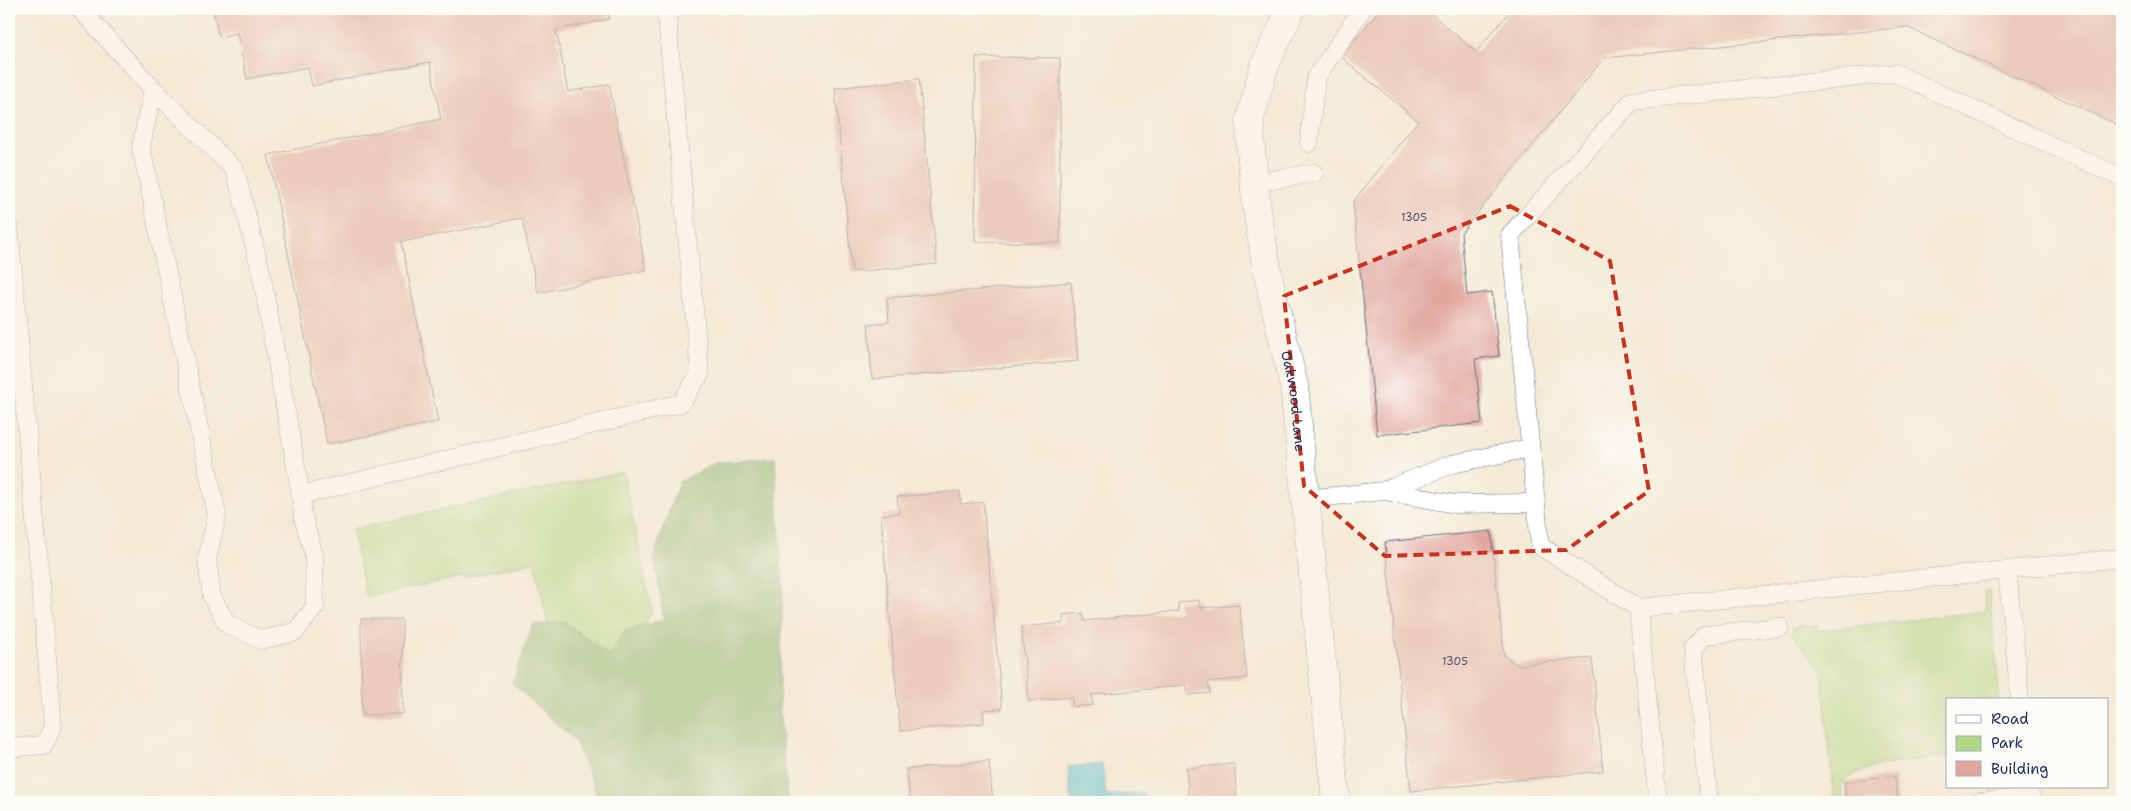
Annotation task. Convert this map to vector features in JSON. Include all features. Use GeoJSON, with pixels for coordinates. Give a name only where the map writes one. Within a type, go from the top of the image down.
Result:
{"type":"FeatureCollection","features":[{"type":"Feature","properties":{"kind":"street","name":"Oakwood Lane"},"geometry":{"type":"LineString","coordinates":[[1291,9],[1264,67],[1250,120],[1254,183],[1268,275],[1294,386],[1336,802]]}},
{"type":"Feature","properties":{"kind":"lane"},"geometry":{"type":"LineString","coordinates":[[80,9],[153,89],[234,170],[261,272],[301,495],[303,517],[314,555],[315,607],[295,632],[261,640],[227,624],[212,597],[208,559],[217,515],[141,147],[153,89]]}},
{"type":"Feature","properties":{"kind":"lane"},"geometry":{"type":"LineString","coordinates":[[301,495],[682,403],[700,374],[666,9]]}},
{"type":"Feature","properties":{"kind":"lane"},"geometry":{"type":"LineString","coordinates":[[1309,143],[1316,78],[1362,9]]}},
{"type":"Feature","properties":{"kind":"lane"},"geometry":{"type":"LineString","coordinates":[[2122,178],[1895,73],[1632,101],[1510,235],[1540,546],[1638,608],[2122,558]]}},
{"type":"Feature","properties":{"kind":"lane"},"geometry":{"type":"LineString","coordinates":[[1254,183],[1314,173]]}},
{"type":"Feature","properties":{"kind":"lane"},"geometry":{"type":"LineString","coordinates":[[9,226],[53,726],[44,745],[9,748]]}},
{"type":"Feature","properties":{"kind":"lane"},"geometry":{"type":"LineString","coordinates":[[1306,499],[1383,491],[1452,464],[1530,448]]}},
{"type":"Feature","properties":{"kind":"lane"},"geometry":{"type":"LineString","coordinates":[[1383,491],[1455,504],[1536,503]]}},
{"type":"Feature","properties":{"kind":"lane"},"geometry":{"type":"LineString","coordinates":[[2007,570],[2020,698]]}},
{"type":"Feature","properties":{"kind":"lane"},"geometry":{"type":"LineString","coordinates":[[1638,608],[1658,802]]}},
{"type":"Feature","properties":{"kind":"lane"},"geometry":{"type":"LineString","coordinates":[[1709,802],[1693,649],[1705,635],[1780,627]]}},
{"type":"Feature","properties":{"kind":"lane"},"geometry":{"type":"LineString","coordinates":[[1980,802],[2030,795]]}},
{"type":"Feature","properties":{"kind":"highlighted area"},"geometry":{"type":"Polygon","coordinates":[[[1510,206],[1610,261],[1649,491],[1566,550],[1385,556],[1304,486],[1284,296],[1510,206]]]}},
{"type":"Feature","properties":{"kind":"green space"},"geometry":{"type":"Polygon","coordinates":[[[775,458],[783,590],[779,709],[788,802],[600,802],[575,741],[512,683],[533,625],[565,622],[609,656],[625,631],[664,620],[654,556],[679,482],[716,463],[775,458]]]}},
{"type":"Feature","properties":{"kind":"green space"},"geometry":{"type":"Polygon","coordinates":[[[623,472],[652,611],[618,675],[552,643],[535,562],[366,597],[352,529],[623,472]]]}},
{"type":"Feature","properties":{"kind":"green space"},"geometry":{"type":"Polygon","coordinates":[[[1989,591],[2000,698],[1946,698],[1946,757],[1878,766],[1852,775],[1841,782],[1843,802],[1834,802],[1822,671],[1791,633],[1794,627],[1818,625],[1817,631],[1985,611],[1984,592],[1989,591]]]}},
{"type":"Feature","properties":{"kind":"water"},"geometry":{"type":"Polygon","coordinates":[[[1102,764],[1106,796],[1143,793],[1144,802],[1080,802],[1080,799],[1071,800],[1068,767],[1102,764]]]}},
{"type":"Feature","properties":{"kind":"building"},"geometry":{"type":"Polygon","coordinates":[[[213,9],[608,9],[609,19],[556,30],[568,92],[609,84],[646,270],[538,293],[522,218],[401,242],[438,422],[327,444],[268,155],[441,119],[430,62],[312,86],[308,67],[247,79],[237,33],[219,37],[213,9]]]}},
{"type":"Feature","properties":{"kind":"building"},"geometry":{"type":"Polygon","coordinates":[[[1380,9],[1425,9],[1476,52],[1512,9],[2117,9],[2122,11],[2122,127],[1907,27],[1604,58],[1461,233],[1467,295],[1492,292],[1499,356],[1475,359],[1482,423],[1377,435],[1353,202],[1418,121],[1341,57],[1380,9]]]}},
{"type":"Feature","properties":{"kind":"building"},"geometry":{"type":"Polygon","coordinates":[[[976,57],[1060,58],[1060,243],[975,242],[976,57]]]}},
{"type":"Feature","properties":{"kind":"building"},"geometry":{"type":"Polygon","coordinates":[[[919,79],[937,264],[852,272],[835,88],[919,79]]]}},
{"type":"Feature","properties":{"kind":"building"},"geometry":{"type":"Polygon","coordinates":[[[1071,282],[1078,361],[872,379],[868,324],[889,322],[887,298],[1071,282]]]}},
{"type":"Feature","properties":{"kind":"building"},"geometry":{"type":"Polygon","coordinates":[[[960,491],[961,504],[983,502],[1002,709],[983,710],[984,723],[900,731],[881,515],[899,513],[897,497],[960,491]]]}},
{"type":"Feature","properties":{"kind":"building"},"geometry":{"type":"Polygon","coordinates":[[[1491,531],[1504,655],[1517,665],[1592,658],[1603,771],[1411,791],[1385,542],[1491,531]]]}},
{"type":"Feature","properties":{"kind":"building"},"geometry":{"type":"Polygon","coordinates":[[[1199,600],[1200,608],[1239,605],[1247,678],[1208,682],[1210,693],[1188,695],[1187,685],[1091,695],[1093,705],[1073,707],[1072,697],[1029,701],[1021,627],[1064,623],[1063,615],[1083,613],[1084,621],[1179,611],[1178,603],[1199,600]]]}},
{"type":"Feature","properties":{"kind":"building"},"geometry":{"type":"Polygon","coordinates":[[[361,619],[402,619],[403,714],[362,715],[361,619]]]}},
{"type":"Feature","properties":{"kind":"building"},"geometry":{"type":"Polygon","coordinates":[[[989,761],[993,802],[910,802],[907,769],[989,761]]]}},
{"type":"Feature","properties":{"kind":"building"},"geometry":{"type":"Polygon","coordinates":[[[1234,764],[1237,802],[1189,802],[1186,768],[1234,764]]]}},
{"type":"Feature","properties":{"kind":"building"},"geometry":{"type":"Polygon","coordinates":[[[1895,776],[1898,802],[1847,802],[1844,782],[1895,776]]]}}]}
